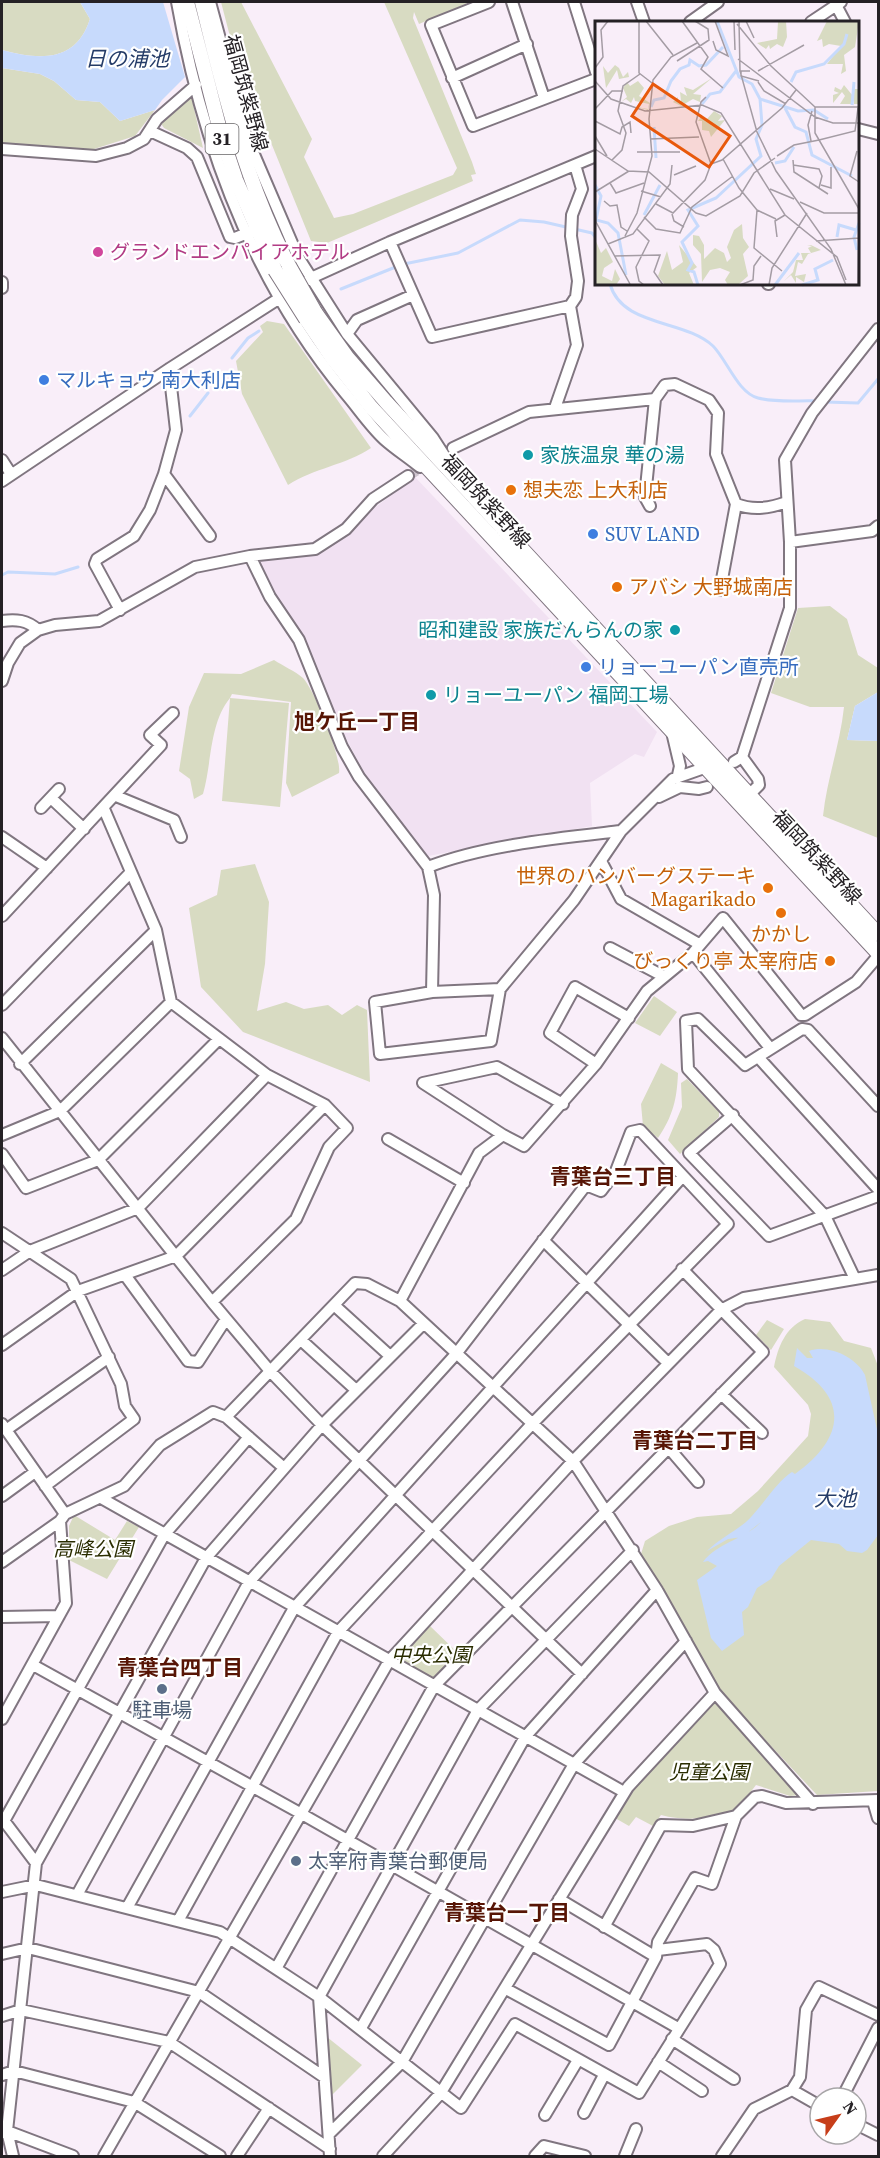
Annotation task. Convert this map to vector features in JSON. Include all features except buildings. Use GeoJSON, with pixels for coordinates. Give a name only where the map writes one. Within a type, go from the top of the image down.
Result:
{"type":"FeatureCollection","features":[{"type":"Feature","properties":{"kind":"main road","name":"福岡筑紫野線"},"geometry":{"type":"LineString","coordinates":[[188,2],[222,138],[236,180],[281,267],[311,315],[333,359],[371,406],[452,483],[750,794],[879,934]]}},
{"type":"Feature","properties":{"kind":"main road","name":"福岡筑紫野線"},"geometry":{"type":"LineString","coordinates":[[202,2],[236,138],[281,267]]}},
{"type":"Feature","properties":{"kind":"main road","name":"福岡筑紫野線"},"geometry":{"type":"LineString","coordinates":[[452,483],[671,730],[879,954]]}},
{"type":"Feature","properties":{"kind":"street"},"geometry":{"type":"LineString","coordinates":[[177,2],[196,85],[225,182],[279,298],[333,378],[383,438],[452,483]]}},
{"type":"Feature","properties":{"kind":"street"},"geometry":{"type":"LineString","coordinates":[[210,2],[247,138],[277,219],[347,334],[433,438],[452,483]]}},
{"type":"Feature","properties":{"kind":"street"},"geometry":{"type":"LineString","coordinates":[[489,2],[431,25],[472,126],[595,80]]}},
{"type":"Feature","properties":{"kind":"street"},"geometry":{"type":"LineString","coordinates":[[512,2],[544,98]]}},
{"type":"Feature","properties":{"kind":"street"},"geometry":{"type":"LineString","coordinates":[[574,2],[595,66]]}},
{"type":"Feature","properties":{"kind":"street"},"geometry":{"type":"LineString","coordinates":[[637,2],[644,21]]}},
{"type":"Feature","properties":{"kind":"street"},"geometry":{"type":"LineString","coordinates":[[691,21],[718,2]]}},
{"type":"Feature","properties":{"kind":"street"},"geometry":{"type":"LineString","coordinates":[[812,21],[839,3],[845,21]]}},
{"type":"Feature","properties":{"kind":"street"},"geometry":{"type":"LineString","coordinates":[[452,78],[526,44]]}},
{"type":"Feature","properties":{"kind":"street"},"geometry":{"type":"LineString","coordinates":[[2,149],[96,156],[127,148],[144,139],[158,119],[196,85]]}},
{"type":"Feature","properties":{"kind":"street"},"geometry":{"type":"LineString","coordinates":[[859,129],[879,134]]}},
{"type":"Feature","properties":{"kind":"street"},"geometry":{"type":"LineString","coordinates":[[150,131],[193,151],[228,236],[232,239],[248,233]]}},
{"type":"Feature","properties":{"kind":"street"},"geometry":{"type":"LineString","coordinates":[[2,460],[6,478],[311,278],[390,242],[595,157]]}},
{"type":"Feature","properties":{"kind":"street"},"geometry":{"type":"LineString","coordinates":[[390,242],[432,337],[570,306],[576,297],[578,281],[571,236],[572,215],[582,189],[575,165]]}},
{"type":"Feature","properties":{"kind":"street"},"geometry":{"type":"LineString","coordinates":[[2,282],[2,288]]}},
{"type":"Feature","properties":{"kind":"street"},"geometry":{"type":"LineString","coordinates":[[347,334],[357,320],[413,295]]}},
{"type":"Feature","properties":{"kind":"street"},"geometry":{"type":"LineString","coordinates":[[555,408],[577,345],[570,306]]}},
{"type":"Feature","properties":{"kind":"street"},"geometry":{"type":"LineString","coordinates":[[750,794],[759,786],[758,779],[738,760],[789,608],[790,542],[785,460],[812,413],[879,329]]}},
{"type":"Feature","properties":{"kind":"street"},"geometry":{"type":"LineString","coordinates":[[120,610],[95,564],[97,559],[135,536],[150,510],[164,474],[176,430],[169,369]]}},
{"type":"Feature","properties":{"kind":"street"},"geometry":{"type":"LineString","coordinates":[[650,506],[645,497],[655,399],[664,386],[675,384],[709,400],[718,413],[716,454],[736,504],[720,590]]}},
{"type":"Feature","properties":{"kind":"street"},"geometry":{"type":"LineString","coordinates":[[453,448],[529,412],[655,399]]}},
{"type":"Feature","properties":{"kind":"street"},"geometry":{"type":"LineString","coordinates":[[164,474],[210,536]]}},
{"type":"Feature","properties":{"kind":"street"},"geometry":{"type":"LineString","coordinates":[[2,681],[8,663],[20,643],[38,630],[55,625],[99,621],[195,567],[250,556],[315,549],[346,529],[373,499],[408,476]]}},
{"type":"Feature","properties":{"kind":"street"},"geometry":{"type":"LineString","coordinates":[[736,504],[747,508],[771,507],[787,502]]}},
{"type":"Feature","properties":{"kind":"street"},"geometry":{"type":"LineString","coordinates":[[790,542],[872,531],[879,526]]}},
{"type":"Feature","properties":{"kind":"street"},"geometry":{"type":"LineString","coordinates":[[250,556],[270,597],[298,640],[342,747],[359,777],[428,867],[434,895],[432,992]]}},
{"type":"Feature","properties":{"kind":"street"},"geometry":{"type":"LineString","coordinates":[[2,621],[13,619],[30,623],[38,630]]}},
{"type":"Feature","properties":{"kind":"street"},"geometry":{"type":"LineString","coordinates":[[2,916],[104,809],[161,745],[150,735],[173,712]]}},
{"type":"Feature","properties":{"kind":"street"},"geometry":{"type":"LineString","coordinates":[[671,730],[680,766],[678,775]]}},
{"type":"Feature","properties":{"kind":"street"},"geometry":{"type":"LineString","coordinates":[[500,989],[432,992],[375,1002],[380,1054],[491,1041],[500,989],[574,900],[621,831],[678,775],[707,767]]}},
{"type":"Feature","properties":{"kind":"street"},"geometry":{"type":"LineString","coordinates":[[645,805],[680,787],[699,789],[707,787]]}},
{"type":"Feature","properties":{"kind":"street"},"geometry":{"type":"LineString","coordinates":[[41,808],[59,789]]}},
{"type":"Feature","properties":{"kind":"street"},"geometry":{"type":"LineString","coordinates":[[116,796],[174,820],[181,837]]}},
{"type":"Feature","properties":{"kind":"street"},"geometry":{"type":"LineString","coordinates":[[51,798],[84,830]]}},
{"type":"Feature","properties":{"kind":"street"},"geometry":{"type":"LineString","coordinates":[[104,809],[156,930],[171,1002],[267,1075],[325,1105],[347,1128],[329,1147],[296,1219],[212,1302]]}},
{"type":"Feature","properties":{"kind":"street"},"geometry":{"type":"LineString","coordinates":[[428,867],[449,859],[564,837],[621,831]]}},
{"type":"Feature","properties":{"kind":"street"},"geometry":{"type":"LineString","coordinates":[[2,837],[47,868]]}},
{"type":"Feature","properties":{"kind":"street"},"geometry":{"type":"LineString","coordinates":[[600,861],[621,899],[696,949],[770,1048]]}},
{"type":"Feature","properties":{"kind":"street"},"geometry":{"type":"LineString","coordinates":[[2,1005],[131,872]]}},
{"type":"Feature","properties":{"kind":"street"},"geometry":{"type":"LineString","coordinates":[[563,1104],[497,1067],[423,1083],[524,1146],[563,1104],[596,1065],[647,991],[696,949],[723,918],[801,1014],[806,1015],[856,982],[879,954]]}},
{"type":"Feature","properties":{"kind":"street"},"geometry":{"type":"LineString","coordinates":[[20,1064],[156,930]]}},
{"type":"Feature","properties":{"kind":"street"},"geometry":{"type":"LineString","coordinates":[[610,948],[663,976]]}},
{"type":"Feature","properties":{"kind":"street"},"geometry":{"type":"LineString","coordinates":[[596,1065],[550,1033],[575,987],[629,1018]]}},
{"type":"Feature","properties":{"kind":"street"},"geometry":{"type":"LineString","coordinates":[[2,1135],[60,1112],[171,1002]]}},
{"type":"Feature","properties":{"kind":"street"},"geometry":{"type":"LineString","coordinates":[[855,1279],[825,1216],[688,1069],[686,1021],[699,1019],[745,1065],[802,1029],[808,1030],[879,1106]]}},
{"type":"Feature","properties":{"kind":"street"},"geometry":{"type":"LineString","coordinates":[[2,1038],[20,1064],[270,1371],[359,1461],[582,1674]]}},
{"type":"Feature","properties":{"kind":"street"},"geometry":{"type":"LineString","coordinates":[[2,1154],[26,1188],[98,1160],[219,1039]]}},
{"type":"Feature","properties":{"kind":"street"},"geometry":{"type":"LineString","coordinates":[[759,1058],[879,1189]]}},
{"type":"Feature","properties":{"kind":"street"},"geometry":{"type":"LineString","coordinates":[[2,1270],[30,1251],[138,1208],[267,1075]]}},
{"type":"Feature","properties":{"kind":"street"},"geometry":{"type":"LineString","coordinates":[[2,1345],[78,1291],[176,1256],[325,1105]]}},
{"type":"Feature","properties":{"kind":"street"},"geometry":{"type":"LineString","coordinates":[[733,1115],[689,1153],[769,1236],[879,1196]]}},
{"type":"Feature","properties":{"kind":"street"},"geometry":{"type":"LineString","coordinates":[[77,1895],[249,1582],[456,1354],[586,1185],[601,1191],[616,1171],[631,1132],[640,1130],[728,1224],[532,1424],[338,1632],[178,1921]]}},
{"type":"Feature","properties":{"kind":"street"},"geometry":{"type":"LineString","coordinates":[[399,1300],[479,1153],[503,1135]]}},
{"type":"Feature","properties":{"kind":"street"},"geometry":{"type":"LineString","coordinates":[[388,1139],[464,1183]]}},
{"type":"Feature","properties":{"kind":"street"},"geometry":{"type":"LineString","coordinates":[[127,1908],[294,1608],[493,1388],[585,1281],[682,1176]]}},
{"type":"Feature","properties":{"kind":"street"},"geometry":{"type":"LineString","coordinates":[[2,1233],[71,1279],[121,1384],[125,1406],[134,1419],[45,1486]]}},
{"type":"Feature","properties":{"kind":"street"},"geometry":{"type":"LineString","coordinates":[[543,1240],[668,1363]]}},
{"type":"Feature","properties":{"kind":"street"},"geometry":{"type":"LineString","coordinates":[[277,1967],[434,1686],[763,1352],[682,1269]]}},
{"type":"Feature","properties":{"kind":"street"},"geometry":{"type":"LineString","coordinates":[[125,1275],[188,1361],[198,1362],[226,1319]]}},
{"type":"Feature","properties":{"kind":"street"},"geometry":{"type":"LineString","coordinates":[[104,2157],[388,1660],[573,1461],[721,1310],[744,1299],[879,1275]]}},
{"type":"Feature","properties":{"kind":"street"},"geometry":{"type":"LineString","coordinates":[[226,1417],[355,1283],[367,1284],[399,1300],[573,1461],[633,1550],[715,1693],[813,1804]]}},
{"type":"Feature","properties":{"kind":"street"},"geometry":{"type":"LineString","coordinates":[[334,1305],[390,1356]]}},
{"type":"Feature","properties":{"kind":"street"},"geometry":{"type":"LineString","coordinates":[[13,2157],[4,2132],[14,2071],[36,1885],[36,1863],[118,1712],[206,1558],[322,1425],[423,1324]]}},
{"type":"Feature","properties":{"kind":"street"},"geometry":{"type":"LineString","coordinates":[[301,1340],[356,1390]]}},
{"type":"Feature","properties":{"kind":"street"},"geometry":{"type":"LineString","coordinates":[[2,1719],[66,1603],[62,1518],[45,1486],[4,1427],[109,1357]]}},
{"type":"Feature","properties":{"kind":"street"},"geometry":{"type":"LineString","coordinates":[[722,1394],[762,1434]]}},
{"type":"Feature","properties":{"kind":"street"},"geometry":{"type":"LineString","coordinates":[[2,1562],[62,1518],[124,1486],[160,1445],[213,1412],[226,1417],[284,1468]]}},
{"type":"Feature","properties":{"kind":"street"},"geometry":{"type":"LineString","coordinates":[[36,1863],[3,1819],[164,1535],[249,1437]]}},
{"type":"Feature","properties":{"kind":"street"},"geometry":{"type":"LineString","coordinates":[[668,1447],[698,1482]]}},
{"type":"Feature","properties":{"kind":"street"},"geometry":{"type":"LineString","coordinates":[[2,1496],[35,1472]]}},
{"type":"Feature","properties":{"kind":"street"},"geometry":{"type":"LineString","coordinates":[[101,1498],[624,1792]]}},
{"type":"Feature","properties":{"kind":"street"},"geometry":{"type":"LineString","coordinates":[[330,2153],[319,1996],[478,1710],[633,1550]]}},
{"type":"Feature","properties":{"kind":"street"},"geometry":{"type":"LineString","coordinates":[[361,2028],[525,1737],[657,1590]]}},
{"type":"Feature","properties":{"kind":"street"},"geometry":{"type":"LineString","coordinates":[[2,1617],[59,1616]]}},
{"type":"Feature","properties":{"kind":"street"},"geometry":{"type":"LineString","coordinates":[[330,2133],[402,2062],[574,1764],[686,1641]]}},
{"type":"Feature","properties":{"kind":"street"},"geometry":{"type":"LineString","coordinates":[[33,1665],[300,1813],[678,2028]]}},
{"type":"Feature","properties":{"kind":"street"},"geometry":{"type":"LineString","coordinates":[[383,2157],[440,2094],[624,1792],[715,1693]]}},
{"type":"Feature","properties":{"kind":"street"},"geometry":{"type":"LineString","coordinates":[[506,1989],[609,2045],[657,1954],[658,1942],[695,1878],[712,1884],[736,1816],[758,1795],[786,1803],[876,1801],[879,1818]]}},
{"type":"Feature","properties":{"kind":"street"},"geometry":{"type":"LineString","coordinates":[[604,1927],[661,1825],[693,1826],[736,1816]]}},
{"type":"Feature","properties":{"kind":"street"},"geometry":{"type":"LineString","coordinates":[[2,1892],[36,1885],[220,1932],[319,1996],[440,2094],[461,2108],[514,2024],[639,2093],[720,1964],[714,1950],[707,1944],[657,1954],[604,1927],[559,1899]]}},
{"type":"Feature","properties":{"kind":"street"},"geometry":{"type":"LineString","coordinates":[[2,1954],[28,1948],[199,1992],[324,2077]]}},
{"type":"Feature","properties":{"kind":"street"},"geometry":{"type":"LineString","coordinates":[[722,2157],[754,2109],[792,2090],[800,2077],[806,2010],[819,1987],[879,2015]]}},
{"type":"Feature","properties":{"kind":"street"},"geometry":{"type":"LineString","coordinates":[[2,2016],[21,2010],[169,2042],[268,2108],[330,2153]]}},
{"type":"Feature","properties":{"kind":"street"},"geometry":{"type":"LineString","coordinates":[[848,2086],[879,2028]]}},
{"type":"Feature","properties":{"kind":"street"},"geometry":{"type":"LineString","coordinates":[[672,2039],[734,2079]]}},
{"type":"Feature","properties":{"kind":"street"},"geometry":{"type":"LineString","coordinates":[[545,2115],[578,2060]]}},
{"type":"Feature","properties":{"kind":"street"},"geometry":{"type":"LineString","coordinates":[[658,2062],[702,2091]]}},
{"type":"Feature","properties":{"kind":"street"},"geometry":{"type":"LineString","coordinates":[[2,2075],[14,2071],[134,2102],[220,2157]]}},
{"type":"Feature","properties":{"kind":"street"},"geometry":{"type":"LineString","coordinates":[[584,2113],[604,2075]]}},
{"type":"Feature","properties":{"kind":"street"},"geometry":{"type":"LineString","coordinates":[[792,2090],[808,2099]]}},
{"type":"Feature","properties":{"kind":"street"},"geometry":{"type":"LineString","coordinates":[[237,2157],[268,2108]]}},
{"type":"Feature","properties":{"kind":"street"},"geometry":{"type":"LineString","coordinates":[[625,2157],[636,2129]]}},
{"type":"Feature","properties":{"kind":"street"},"geometry":{"type":"LineString","coordinates":[[4,2132],[73,2157]]}},
{"type":"Feature","properties":{"kind":"street"},"geometry":{"type":"LineString","coordinates":[[535,2157],[544,2146],[585,2157]]}},
{"type":"Feature","properties":{"kind":"shaded area","name":"リョーユーパン 福岡工場"},"geometry":{"type":"Polygon","coordinates":[[[415,477],[657,732],[644,757],[635,754],[590,783],[592,826],[428,856],[377,796],[349,744],[296,626],[273,592],[257,560],[319,555],[350,535],[368,513],[415,477]]]}},
{"type":"Feature","properties":{"kind":"green space"},"geometry":{"type":"Polygon","coordinates":[[[2,2],[80,2],[90,19],[76,44],[66,51],[55,55],[29,56],[2,50],[2,2]]]}},
{"type":"Feature","properties":{"kind":"green space"},"geometry":{"type":"Polygon","coordinates":[[[221,2],[241,2],[312,139],[304,157],[334,218],[353,214],[453,175],[457,168],[384,2],[470,2],[419,24],[414,12],[413,18],[472,162],[476,174],[471,175],[473,181],[327,243],[311,241],[244,76],[239,71],[221,2]]]}},
{"type":"Feature","properties":{"kind":"green space"},"geometry":{"type":"Polygon","coordinates":[[[2,68],[40,74],[54,81],[76,100],[100,102],[120,121],[155,110],[135,136],[91,150],[2,144],[2,68]]]}},
{"type":"Feature","properties":{"kind":"green space"},"geometry":{"type":"Polygon","coordinates":[[[191,95],[203,148],[164,128],[160,122],[191,95]]]}},
{"type":"Feature","properties":{"kind":"green space"},"geometry":{"type":"Polygon","coordinates":[[[267,321],[284,324],[371,448],[351,459],[308,474],[288,485],[242,394],[236,361],[263,332],[260,326],[267,321]]]}},
{"type":"Feature","properties":{"kind":"green space"},"geometry":{"type":"Polygon","coordinates":[[[830,606],[847,619],[858,655],[878,668],[878,692],[855,706],[847,740],[878,741],[878,838],[823,816],[844,707],[810,707],[771,693],[798,608],[830,606]]]}},
{"type":"Feature","properties":{"kind":"green space"},"geometry":{"type":"Polygon","coordinates":[[[274,660],[300,675],[308,685],[332,739],[339,773],[292,797],[286,783],[291,702],[232,694],[223,708],[215,732],[203,794],[194,799],[190,779],[179,771],[189,707],[204,673],[241,674],[274,660]]]}},
{"type":"Feature","properties":{"kind":"green space"},"geometry":{"type":"Polygon","coordinates":[[[230,698],[289,703],[280,807],[222,801],[230,698]]]}},
{"type":"Feature","properties":{"kind":"green space"},"geometry":{"type":"Polygon","coordinates":[[[255,864],[269,902],[265,964],[257,1011],[286,1002],[304,1009],[328,1005],[342,1015],[357,1005],[367,1010],[370,1082],[243,1032],[201,987],[189,908],[217,895],[221,870],[255,864]]]}},
{"type":"Feature","properties":{"kind":"green space"},"geometry":{"type":"Polygon","coordinates":[[[654,996],[677,1012],[660,1036],[635,1023],[654,996]]]}},
{"type":"Feature","properties":{"kind":"green space"},"geometry":{"type":"Polygon","coordinates":[[[661,1063],[678,1073],[673,1107],[658,1138],[643,1126],[641,1104],[661,1063]]]}},
{"type":"Feature","properties":{"kind":"green space"},"geometry":{"type":"Polygon","coordinates":[[[687,1079],[719,1112],[719,1117],[680,1154],[668,1140],[682,1107],[681,1083],[687,1079]]]}},
{"type":"Feature","properties":{"kind":"green space"},"geometry":{"type":"Polygon","coordinates":[[[805,1319],[830,1322],[844,1341],[871,1348],[878,1366],[878,1791],[817,1795],[721,1693],[687,1639],[661,1586],[641,1554],[645,1541],[669,1526],[697,1517],[731,1514],[758,1491],[808,1436],[811,1414],[808,1405],[774,1367],[787,1333],[805,1319]]]}},
{"type":"Feature","properties":{"kind":"green space"},"geometry":{"type":"Polygon","coordinates":[[[767,1320],[784,1329],[771,1350],[756,1335],[767,1320]]]}},
{"type":"Feature","properties":{"kind":"green space","name":"高峰公園"},"geometry":{"type":"Polygon","coordinates":[[[74,1515],[115,1540],[127,1521],[139,1527],[107,1579],[69,1560],[69,1526],[74,1515]]]}},
{"type":"Feature","properties":{"kind":"green space","name":"中央公園"},"geometry":{"type":"Polygon","coordinates":[[[430,1626],[460,1655],[436,1678],[403,1665],[400,1655],[430,1626]]]}},
{"type":"Feature","properties":{"kind":"green space","name":"児童公園"},"geometry":{"type":"Polygon","coordinates":[[[715,1699],[801,1795],[790,1796],[756,1785],[735,1812],[698,1818],[661,1815],[653,1826],[636,1817],[629,1826],[615,1818],[629,1790],[715,1699]]]}},
{"type":"Feature","properties":{"kind":"green space"},"geometry":{"type":"Polygon","coordinates":[[[327,2037],[362,2065],[331,2096],[327,2037]]]}},
{"type":"Feature","properties":{"kind":"water","name":"日の浦池"},"geometry":{"type":"Polygon","coordinates":[[[80,2],[163,2],[185,77],[155,110],[120,121],[100,102],[76,100],[54,81],[40,74],[2,68],[2,50],[29,56],[55,55],[76,44],[90,19],[80,2]]]}},
{"type":"Feature","properties":{"kind":"water"},"geometry":{"type":"Polygon","coordinates":[[[878,692],[878,741],[847,740],[855,706],[878,692]]]}},
{"type":"Feature","properties":{"kind":"water","name":"大池"},"geometry":{"type":"Polygon","coordinates":[[[797,1348],[807,1358],[813,1358],[809,1351],[824,1349],[848,1358],[865,1375],[878,1434],[878,1535],[862,1553],[847,1551],[839,1544],[811,1540],[779,1566],[771,1579],[757,1588],[748,1607],[742,1612],[744,1635],[722,1651],[711,1638],[697,1580],[717,1566],[708,1561],[703,1562],[709,1555],[739,1537],[728,1539],[707,1551],[746,1522],[786,1476],[792,1472],[795,1474],[811,1461],[824,1447],[831,1433],[834,1419],[832,1405],[825,1391],[812,1378],[794,1366],[797,1348]]]}},
{"type":"Feature","properties":{"kind":"waterway"},"geometry":{"type":"LineString","coordinates":[[404,264],[458,253],[520,220],[544,222],[592,233],[595,237]]}},
{"type":"Feature","properties":{"kind":"waterway"},"geometry":{"type":"LineString","coordinates":[[341,289],[398,266]]}},
{"type":"Feature","properties":{"kind":"waterway"},"geometry":{"type":"LineString","coordinates":[[610,285],[617,298],[627,308],[655,321],[701,337],[713,346],[744,390],[751,395],[773,400],[819,401]]}},
{"type":"Feature","properties":{"kind":"waterway"},"geometry":{"type":"LineString","coordinates":[[232,358],[248,338],[259,331]]}},
{"type":"Feature","properties":{"kind":"waterway"},"geometry":{"type":"LineString","coordinates":[[825,402],[858,403],[878,379]]}},
{"type":"Feature","properties":{"kind":"waterway"},"geometry":{"type":"LineString","coordinates":[[190,416],[208,393]]}},
{"type":"Feature","properties":{"kind":"waterway"},"geometry":{"type":"LineString","coordinates":[[2,575],[8,572],[55,574],[78,567]]}},
{"type":"Feature","properties":{"kind":"tunnel"},"geometry":{"type":"LineString","coordinates":[[408,476],[443,454]]}},
{"type":"Feature","properties":{"kind":"place","name":"グランドエンパイアホテル"},"geometry":{"type":"Point","coordinates":[98,252]}},
{"type":"Feature","properties":{"kind":"place","name":"マルキョウ 南大利店"},"geometry":{"type":"Point","coordinates":[44,380]}},
{"type":"Feature","properties":{"kind":"place","name":"家族温泉 華の湯"},"geometry":{"type":"Point","coordinates":[528,455]}},
{"type":"Feature","properties":{"kind":"place","name":"想夫恋 上大利店"},"geometry":{"type":"Point","coordinates":[511,490]}},
{"type":"Feature","properties":{"kind":"place","name":"SUV LAND"},"geometry":{"type":"Point","coordinates":[593,534]}},
{"type":"Feature","properties":{"kind":"place","name":"アバシ 大野城南店"},"geometry":{"type":"Point","coordinates":[617,587]}},
{"type":"Feature","properties":{"kind":"place","name":"昭和建設 家族だんらんの家"},"geometry":{"type":"Point","coordinates":[675,630]}},
{"type":"Feature","properties":{"kind":"place","name":"リョーユーパン直売所"},"geometry":{"type":"Point","coordinates":[586,667]}},
{"type":"Feature","properties":{"kind":"place","name":"リョーユーパン 福岡工場"},"geometry":{"type":"Point","coordinates":[431,695]}},
{"type":"Feature","properties":{"kind":"place","name":"世界のハンバーグステーキ Magarikado"},"geometry":{"type":"Point","coordinates":[768,888]}},
{"type":"Feature","properties":{"kind":"place","name":"かかし"},"geometry":{"type":"Point","coordinates":[781,913]}},
{"type":"Feature","properties":{"kind":"place","name":"びっくり亭 太宰府店"},"geometry":{"type":"Point","coordinates":[830,961]}},
{"type":"Feature","properties":{"kind":"place","name":"駐車場"},"geometry":{"type":"Point","coordinates":[162,1689]}},
{"type":"Feature","properties":{"kind":"place","name":"太宰府青葉台郵便局"},"geometry":{"type":"Point","coordinates":[296,1861]}},
{"type":"Feature","properties":{"kind":"district","name":"旭ケ丘一丁目"},"geometry":{"type":"Point","coordinates":[357,722]}},
{"type":"Feature","properties":{"kind":"district","name":"青葉台三丁目"},"geometry":{"type":"Point","coordinates":[613,1177]}},
{"type":"Feature","properties":{"kind":"district","name":"青葉台二丁目"},"geometry":{"type":"Point","coordinates":[695,1441]}},
{"type":"Feature","properties":{"kind":"district","name":"青葉台四丁目"},"geometry":{"type":"Point","coordinates":[180,1668]}},
{"type":"Feature","properties":{"kind":"district","name":"青葉台一丁目"},"geometry":{"type":"Point","coordinates":[507,1913]}}]}
